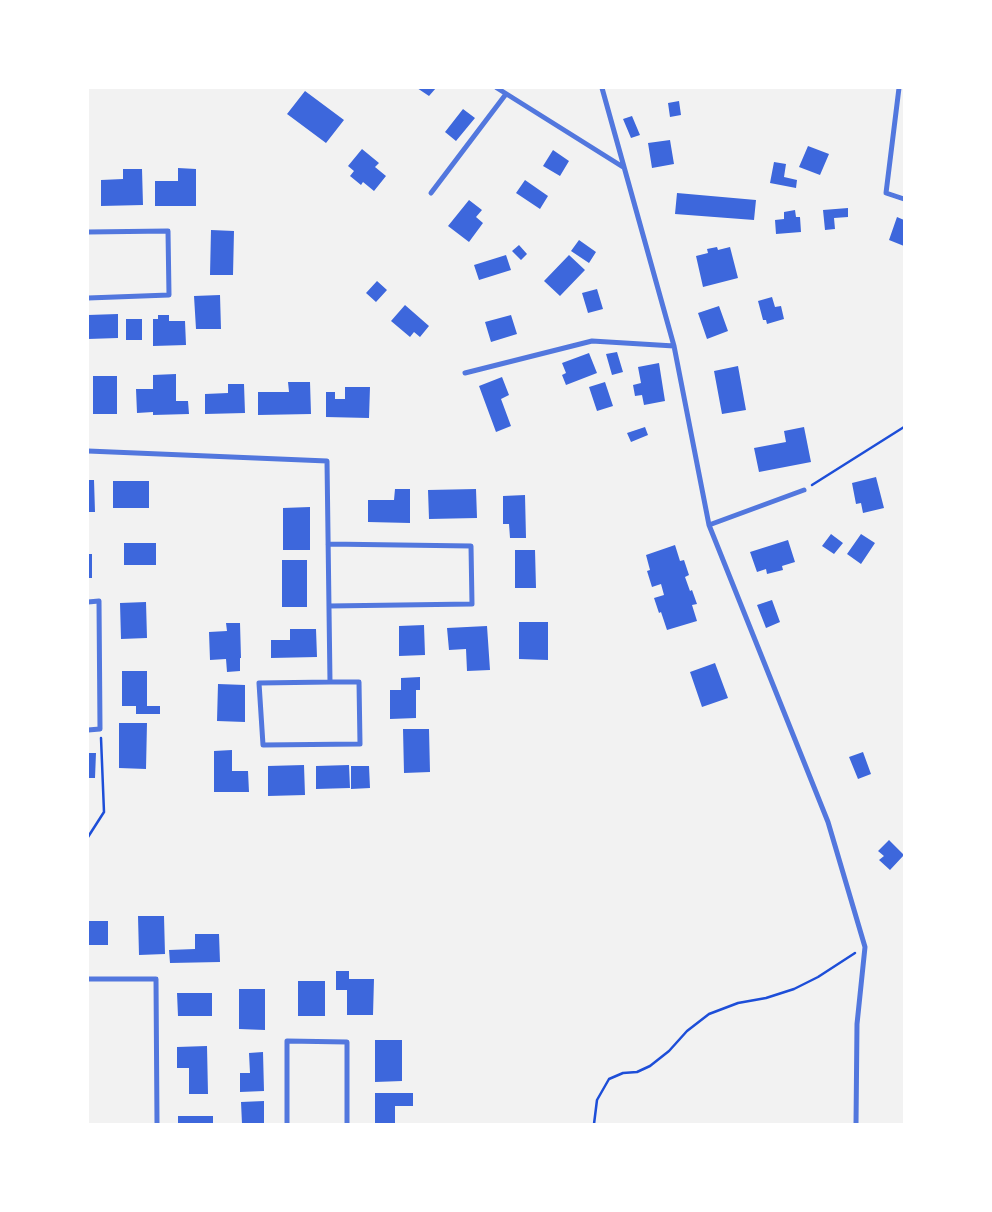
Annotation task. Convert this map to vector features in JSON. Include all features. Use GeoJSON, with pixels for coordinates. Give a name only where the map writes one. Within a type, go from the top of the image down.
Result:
{"type":"FeatureCollection","features":[{"type":"Feature","properties":{"kind":"street"},"geometry":{"type":"LineString","coordinates":[[497,88],[624,167]]}},
{"type":"Feature","properties":{"kind":"street"},"geometry":{"type":"LineString","coordinates":[[602,88],[674,346],[708,525],[828,822],[865,947],[857,1024],[856,1124]]}},
{"type":"Feature","properties":{"kind":"street"},"geometry":{"type":"LineString","coordinates":[[899,88],[886,193],[904,199]]}},
{"type":"Feature","properties":{"kind":"street"},"geometry":{"type":"LineString","coordinates":[[431,193],[506,94]]}},
{"type":"Feature","properties":{"kind":"street"},"geometry":{"type":"LineString","coordinates":[[88,232],[168,231],[169,295],[88,298]]}},
{"type":"Feature","properties":{"kind":"street"},"geometry":{"type":"LineString","coordinates":[[465,373],[592,341],[674,346]]}},
{"type":"Feature","properties":{"kind":"street"},"geometry":{"type":"LineString","coordinates":[[88,451],[327,462],[330,682]]}},
{"type":"Feature","properties":{"kind":"street"},"geometry":{"type":"LineString","coordinates":[[708,525],[804,490]]}},
{"type":"Feature","properties":{"kind":"street"},"geometry":{"type":"LineString","coordinates":[[328,544],[472,546],[472,604],[329,606]]}},
{"type":"Feature","properties":{"kind":"street"},"geometry":{"type":"LineString","coordinates":[[88,602],[99,601],[100,729],[88,730]]}},
{"type":"Feature","properties":{"kind":"street"},"geometry":{"type":"LineString","coordinates":[[330,682],[359,682],[360,744],[263,745],[259,683],[330,682]]}},
{"type":"Feature","properties":{"kind":"street"},"geometry":{"type":"LineString","coordinates":[[88,979],[156,979],[157,1124]]}},
{"type":"Feature","properties":{"kind":"street"},"geometry":{"type":"LineString","coordinates":[[287,1124],[287,1042],[347,1042],[347,1124]]}},
{"type":"Feature","properties":{"kind":"path"},"geometry":{"type":"LineString","coordinates":[[804,490],[904,427]]}},
{"type":"Feature","properties":{"kind":"path"},"geometry":{"type":"LineString","coordinates":[[88,837],[104,812],[100,729]]}},
{"type":"Feature","properties":{"kind":"path"},"geometry":{"type":"LineString","coordinates":[[594,1124],[597,1100],[609,1080],[623,1072],[636,1072],[650,1066],[669,1051],[687,1031],[709,1014],[738,1002],[766,998],[794,989],[818,977],[865,947]]}},
{"type":"Feature","properties":{"kind":"building"},"geometry":{"type":"Polygon","coordinates":[[[417,88],[436,88],[429,96],[417,88]]]}},
{"type":"Feature","properties":{"kind":"building"},"geometry":{"type":"Polygon","coordinates":[[[305,91],[344,120],[326,143],[287,114],[305,91]]]}},
{"type":"Feature","properties":{"kind":"building"},"geometry":{"type":"Polygon","coordinates":[[[679,101],[681,115],[670,117],[668,103],[679,101]]]}},
{"type":"Feature","properties":{"kind":"building"},"geometry":{"type":"Polygon","coordinates":[[[463,109],[475,118],[456,141],[445,132],[463,109]]]}},
{"type":"Feature","properties":{"kind":"building"},"geometry":{"type":"Polygon","coordinates":[[[632,116],[640,135],[631,138],[623,119],[632,116]]]}},
{"type":"Feature","properties":{"kind":"building"},"geometry":{"type":"Polygon","coordinates":[[[670,140],[674,164],[652,168],[648,143],[670,140]]]}},
{"type":"Feature","properties":{"kind":"building"},"geometry":{"type":"Polygon","coordinates":[[[808,146],[829,154],[820,175],[799,167],[808,146]]]}},
{"type":"Feature","properties":{"kind":"building"},"geometry":{"type":"Polygon","coordinates":[[[362,149],[379,163],[375,167],[386,176],[374,191],[363,182],[361,185],[350,176],[354,171],[348,166],[362,149]]]}},
{"type":"Feature","properties":{"kind":"building"},"geometry":{"type":"Polygon","coordinates":[[[553,150],[569,161],[560,176],[543,166],[553,150]]]}},
{"type":"Feature","properties":{"kind":"building"},"geometry":{"type":"Polygon","coordinates":[[[774,162],[786,164],[784,177],[797,180],[796,188],[770,183],[774,162]]]}},
{"type":"Feature","properties":{"kind":"building"},"geometry":{"type":"Polygon","coordinates":[[[178,168],[196,169],[196,206],[155,206],[155,181],[178,181],[178,168]]]}},
{"type":"Feature","properties":{"kind":"building"},"geometry":{"type":"Polygon","coordinates":[[[123,169],[142,169],[143,205],[101,206],[101,180],[123,179],[123,169]]]}},
{"type":"Feature","properties":{"kind":"building"},"geometry":{"type":"Polygon","coordinates":[[[525,180],[548,196],[540,209],[516,193],[525,180]]]}},
{"type":"Feature","properties":{"kind":"building"},"geometry":{"type":"Polygon","coordinates":[[[677,193],[756,200],[754,220],[675,214],[677,193]]]}},
{"type":"Feature","properties":{"kind":"building"},"geometry":{"type":"Polygon","coordinates":[[[469,200],[482,210],[476,217],[483,223],[469,242],[448,226],[469,200]]]}},
{"type":"Feature","properties":{"kind":"building"},"geometry":{"type":"Polygon","coordinates":[[[848,208],[848,217],[834,218],[835,229],[825,230],[823,210],[848,208]]]}},
{"type":"Feature","properties":{"kind":"building"},"geometry":{"type":"Polygon","coordinates":[[[795,210],[796,217],[800,217],[801,232],[776,234],[775,220],[784,219],[784,212],[795,210]]]}},
{"type":"Feature","properties":{"kind":"building"},"geometry":{"type":"Polygon","coordinates":[[[897,217],[904,220],[904,246],[889,240],[897,217]]]}},
{"type":"Feature","properties":{"kind":"building"},"geometry":{"type":"Polygon","coordinates":[[[211,230],[234,231],[233,275],[210,275],[211,230]]]}},
{"type":"Feature","properties":{"kind":"building"},"geometry":{"type":"Polygon","coordinates":[[[579,240],[596,252],[589,263],[571,251],[579,240]]]}},
{"type":"Feature","properties":{"kind":"building"},"geometry":{"type":"Polygon","coordinates":[[[519,245],[527,254],[521,260],[512,251],[519,245]]]}},
{"type":"Feature","properties":{"kind":"building"},"geometry":{"type":"Polygon","coordinates":[[[717,247],[718,250],[730,247],[738,278],[703,287],[696,256],[708,253],[707,249],[717,247]]]}},
{"type":"Feature","properties":{"kind":"building"},"geometry":{"type":"Polygon","coordinates":[[[506,255],[511,270],[479,280],[474,265],[506,255]]]}},
{"type":"Feature","properties":{"kind":"building"},"geometry":{"type":"Polygon","coordinates":[[[569,255],[585,270],[560,296],[544,281],[569,255]]]}},
{"type":"Feature","properties":{"kind":"building"},"geometry":{"type":"Polygon","coordinates":[[[377,281],[387,290],[376,302],[366,293],[377,281]]]}},
{"type":"Feature","properties":{"kind":"building"},"geometry":{"type":"Polygon","coordinates":[[[597,289],[603,309],[588,313],[582,293],[597,289]]]}},
{"type":"Feature","properties":{"kind":"building"},"geometry":{"type":"Polygon","coordinates":[[[220,295],[221,329],[196,329],[194,296],[220,295]]]}},
{"type":"Feature","properties":{"kind":"building"},"geometry":{"type":"Polygon","coordinates":[[[772,297],[775,307],[781,306],[784,319],[767,324],[766,320],[763,320],[758,301],[772,297]]]}},
{"type":"Feature","properties":{"kind":"building"},"geometry":{"type":"Polygon","coordinates":[[[405,305],[429,326],[420,337],[414,332],[410,337],[391,321],[405,305]]]}},
{"type":"Feature","properties":{"kind":"building"},"geometry":{"type":"Polygon","coordinates":[[[719,306],[728,331],[707,339],[698,313],[719,306]]]}},
{"type":"Feature","properties":{"kind":"building"},"geometry":{"type":"Polygon","coordinates":[[[118,314],[118,338],[88,339],[88,315],[118,314]]]}},
{"type":"Feature","properties":{"kind":"building"},"geometry":{"type":"Polygon","coordinates":[[[158,315],[169,315],[169,321],[185,321],[186,345],[153,346],[153,319],[158,319],[158,315]]]}},
{"type":"Feature","properties":{"kind":"building"},"geometry":{"type":"Polygon","coordinates":[[[511,315],[517,334],[491,342],[485,322],[511,315]]]}},
{"type":"Feature","properties":{"kind":"building"},"geometry":{"type":"Polygon","coordinates":[[[126,319],[142,319],[142,340],[126,340],[126,319]]]}},
{"type":"Feature","properties":{"kind":"building"},"geometry":{"type":"Polygon","coordinates":[[[617,352],[623,372],[612,375],[606,354],[617,352]]]}},
{"type":"Feature","properties":{"kind":"building"},"geometry":{"type":"Polygon","coordinates":[[[589,353],[597,373],[566,385],[562,375],[566,373],[562,363],[589,353]]]}},
{"type":"Feature","properties":{"kind":"building"},"geometry":{"type":"Polygon","coordinates":[[[659,363],[665,401],[644,405],[642,395],[635,396],[633,385],[641,383],[638,367],[659,363]]]}},
{"type":"Feature","properties":{"kind":"building"},"geometry":{"type":"Polygon","coordinates":[[[738,366],[746,410],[722,414],[714,371],[738,366]]]}},
{"type":"Feature","properties":{"kind":"building"},"geometry":{"type":"Polygon","coordinates":[[[176,374],[176,401],[188,401],[189,414],[153,415],[153,412],[137,413],[136,389],[153,389],[153,375],[176,374]]]}},
{"type":"Feature","properties":{"kind":"building"},"geometry":{"type":"Polygon","coordinates":[[[93,376],[117,376],[117,414],[93,414],[93,376]]]}},
{"type":"Feature","properties":{"kind":"building"},"geometry":{"type":"Polygon","coordinates":[[[502,377],[509,395],[501,399],[511,426],[496,432],[479,386],[502,377]]]}},
{"type":"Feature","properties":{"kind":"building"},"geometry":{"type":"Polygon","coordinates":[[[288,382],[310,382],[311,414],[258,415],[258,392],[289,392],[288,382]]]}},
{"type":"Feature","properties":{"kind":"building"},"geometry":{"type":"Polygon","coordinates":[[[605,382],[613,406],[597,411],[589,387],[605,382]]]}},
{"type":"Feature","properties":{"kind":"building"},"geometry":{"type":"Polygon","coordinates":[[[228,384],[244,384],[245,413],[205,414],[205,394],[228,393],[228,384]]]}},
{"type":"Feature","properties":{"kind":"building"},"geometry":{"type":"Polygon","coordinates":[[[345,387],[370,387],[369,418],[326,417],[326,392],[335,392],[335,399],[345,399],[345,387]]]}},
{"type":"Feature","properties":{"kind":"building"},"geometry":{"type":"Polygon","coordinates":[[[645,427],[648,435],[631,442],[627,433],[645,427]]]}},
{"type":"Feature","properties":{"kind":"building"},"geometry":{"type":"Polygon","coordinates":[[[804,427],[811,462],[759,472],[754,448],[786,442],[784,431],[804,427]]]}},
{"type":"Feature","properties":{"kind":"building"},"geometry":{"type":"Polygon","coordinates":[[[876,477],[884,508],[863,513],[861,503],[856,504],[852,483],[876,477]]]}},
{"type":"Feature","properties":{"kind":"building"},"geometry":{"type":"Polygon","coordinates":[[[88,480],[94,480],[95,512],[88,512],[88,480]]]}},
{"type":"Feature","properties":{"kind":"building"},"geometry":{"type":"Polygon","coordinates":[[[113,481],[149,481],[149,508],[113,508],[113,481]]]}},
{"type":"Feature","properties":{"kind":"building"},"geometry":{"type":"Polygon","coordinates":[[[395,489],[410,489],[410,523],[368,522],[368,500],[394,500],[395,489]]]}},
{"type":"Feature","properties":{"kind":"building"},"geometry":{"type":"Polygon","coordinates":[[[476,489],[477,518],[429,519],[428,490],[476,489]]]}},
{"type":"Feature","properties":{"kind":"building"},"geometry":{"type":"Polygon","coordinates":[[[525,495],[526,538],[510,538],[509,524],[503,524],[503,496],[525,495]]]}},
{"type":"Feature","properties":{"kind":"building"},"geometry":{"type":"Polygon","coordinates":[[[310,507],[310,550],[283,550],[283,508],[310,507]]]}},
{"type":"Feature","properties":{"kind":"building"},"geometry":{"type":"Polygon","coordinates":[[[831,534],[843,543],[834,554],[822,546],[831,534]]]}},
{"type":"Feature","properties":{"kind":"building"},"geometry":{"type":"Polygon","coordinates":[[[861,534],[875,543],[861,564],[847,554],[861,534]]]}},
{"type":"Feature","properties":{"kind":"building"},"geometry":{"type":"Polygon","coordinates":[[[788,540],[795,562],[782,566],[783,570],[767,574],[766,569],[757,572],[750,552],[788,540]]]}},
{"type":"Feature","properties":{"kind":"building"},"geometry":{"type":"Polygon","coordinates":[[[124,543],[156,543],[156,565],[124,565],[124,543]]]}},
{"type":"Feature","properties":{"kind":"building"},"geometry":{"type":"Polygon","coordinates":[[[675,545],[680,561],[684,560],[689,575],[685,577],[697,604],[692,605],[697,621],[667,630],[654,598],[664,595],[661,584],[652,587],[647,571],[650,570],[646,555],[675,545]]]}},
{"type":"Feature","properties":{"kind":"building"},"geometry":{"type":"Polygon","coordinates":[[[515,550],[535,550],[536,588],[515,588],[515,550]]]}},
{"type":"Feature","properties":{"kind":"building"},"geometry":{"type":"Polygon","coordinates":[[[88,554],[92,554],[92,578],[88,578],[88,554]]]}},
{"type":"Feature","properties":{"kind":"building"},"geometry":{"type":"Polygon","coordinates":[[[282,560],[307,560],[307,607],[282,607],[282,560]]]}},
{"type":"Feature","properties":{"kind":"building"},"geometry":{"type":"Polygon","coordinates":[[[772,600],[780,622],[766,628],[757,605],[772,600]]]}},
{"type":"Feature","properties":{"kind":"building"},"geometry":{"type":"Polygon","coordinates":[[[146,602],[147,638],[121,639],[120,603],[146,602]]]}},
{"type":"Feature","properties":{"kind":"building"},"geometry":{"type":"Polygon","coordinates":[[[519,622],[548,622],[548,660],[519,659],[519,622]]]}},
{"type":"Feature","properties":{"kind":"building"},"geometry":{"type":"Polygon","coordinates":[[[226,623],[240,623],[240,671],[227,672],[226,659],[210,660],[209,632],[227,631],[226,623]]]}},
{"type":"Feature","properties":{"kind":"building"},"geometry":{"type":"Polygon","coordinates":[[[424,625],[425,655],[399,656],[399,626],[424,625]]]}},
{"type":"Feature","properties":{"kind":"building"},"geometry":{"type":"Polygon","coordinates":[[[487,626],[490,670],[467,671],[466,649],[449,650],[447,628],[487,626]]]}},
{"type":"Feature","properties":{"kind":"building"},"geometry":{"type":"Polygon","coordinates":[[[290,629],[316,629],[317,657],[271,658],[271,640],[290,640],[290,629]]]}},
{"type":"Feature","properties":{"kind":"building"},"geometry":{"type":"Polygon","coordinates":[[[715,663],[728,698],[702,707],[690,672],[715,663]]]}},
{"type":"Feature","properties":{"kind":"building"},"geometry":{"type":"Polygon","coordinates":[[[122,671],[147,671],[147,706],[160,706],[160,714],[136,714],[136,706],[122,706],[122,671]]]}},
{"type":"Feature","properties":{"kind":"building"},"geometry":{"type":"Polygon","coordinates":[[[420,677],[420,690],[416,690],[416,718],[390,719],[390,690],[401,690],[401,678],[420,677]]]}},
{"type":"Feature","properties":{"kind":"building"},"geometry":{"type":"Polygon","coordinates":[[[218,684],[245,685],[245,722],[217,721],[218,684]]]}},
{"type":"Feature","properties":{"kind":"building"},"geometry":{"type":"Polygon","coordinates":[[[119,723],[147,723],[146,769],[119,768],[119,723]]]}},
{"type":"Feature","properties":{"kind":"building"},"geometry":{"type":"Polygon","coordinates":[[[403,729],[429,729],[430,772],[404,773],[403,729]]]}},
{"type":"Feature","properties":{"kind":"building"},"geometry":{"type":"Polygon","coordinates":[[[232,750],[232,771],[248,771],[249,792],[214,792],[214,751],[232,750]]]}},
{"type":"Feature","properties":{"kind":"building"},"geometry":{"type":"Polygon","coordinates":[[[863,752],[871,774],[858,779],[849,757],[863,752]]]}},
{"type":"Feature","properties":{"kind":"building"},"geometry":{"type":"Polygon","coordinates":[[[88,753],[96,753],[95,778],[88,778],[88,753]]]}},
{"type":"Feature","properties":{"kind":"building"},"geometry":{"type":"Polygon","coordinates":[[[304,765],[305,795],[268,796],[268,766],[304,765]]]}},
{"type":"Feature","properties":{"kind":"building"},"geometry":{"type":"Polygon","coordinates":[[[349,765],[350,788],[316,789],[316,766],[349,765]]]}},
{"type":"Feature","properties":{"kind":"building"},"geometry":{"type":"Polygon","coordinates":[[[351,766],[369,766],[370,788],[351,789],[351,766]]]}},
{"type":"Feature","properties":{"kind":"building"},"geometry":{"type":"Polygon","coordinates":[[[889,840],[904,855],[890,870],[879,860],[884,856],[878,851],[889,840]]]}},
{"type":"Feature","properties":{"kind":"building"},"geometry":{"type":"Polygon","coordinates":[[[138,916],[164,916],[165,954],[139,955],[138,916]]]}},
{"type":"Feature","properties":{"kind":"building"},"geometry":{"type":"Polygon","coordinates":[[[88,921],[108,921],[108,945],[88,945],[88,921]]]}},
{"type":"Feature","properties":{"kind":"building"},"geometry":{"type":"Polygon","coordinates":[[[195,934],[219,934],[220,962],[170,963],[169,950],[195,949],[195,934]]]}},
{"type":"Feature","properties":{"kind":"building"},"geometry":{"type":"Polygon","coordinates":[[[336,971],[349,971],[349,979],[374,979],[373,1015],[347,1015],[347,990],[336,990],[336,971]]]}},
{"type":"Feature","properties":{"kind":"building"},"geometry":{"type":"Polygon","coordinates":[[[298,981],[325,981],[325,1016],[298,1016],[298,981]]]}},
{"type":"Feature","properties":{"kind":"building"},"geometry":{"type":"Polygon","coordinates":[[[239,989],[265,989],[265,1030],[239,1029],[239,989]]]}},
{"type":"Feature","properties":{"kind":"building"},"geometry":{"type":"Polygon","coordinates":[[[177,993],[212,993],[212,1016],[178,1016],[177,993]]]}},
{"type":"Feature","properties":{"kind":"building"},"geometry":{"type":"Polygon","coordinates":[[[375,1040],[402,1040],[402,1081],[375,1082],[375,1040]]]}},
{"type":"Feature","properties":{"kind":"building"},"geometry":{"type":"Polygon","coordinates":[[[207,1046],[208,1094],[189,1094],[189,1068],[177,1068],[177,1047],[207,1046]]]}},
{"type":"Feature","properties":{"kind":"building"},"geometry":{"type":"Polygon","coordinates":[[[263,1052],[264,1091],[240,1092],[240,1073],[250,1073],[249,1053],[263,1052]]]}},
{"type":"Feature","properties":{"kind":"building"},"geometry":{"type":"Polygon","coordinates":[[[375,1093],[413,1093],[413,1106],[395,1106],[395,1124],[375,1124],[375,1093]]]}},
{"type":"Feature","properties":{"kind":"building"},"geometry":{"type":"Polygon","coordinates":[[[264,1101],[264,1124],[242,1124],[241,1102],[264,1101]]]}},
{"type":"Feature","properties":{"kind":"building"},"geometry":{"type":"Polygon","coordinates":[[[178,1116],[213,1116],[213,1124],[178,1124],[178,1116]]]}}]}
